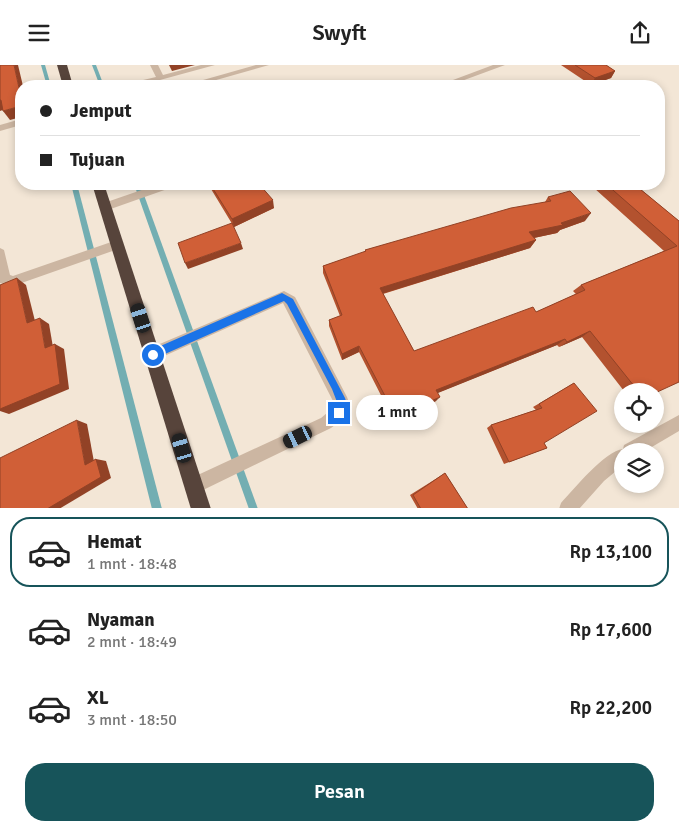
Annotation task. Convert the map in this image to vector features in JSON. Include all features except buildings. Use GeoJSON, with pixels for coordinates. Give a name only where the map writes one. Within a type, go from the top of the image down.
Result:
{"type":"FeatureCollection","features":[{"type":"Feature","properties":{"kind":"highway"},"geometry":{"type":"LineString","coordinates":[[62,65],[66,80]]}},
{"type":"Feature","properties":{"kind":"highway"},"geometry":{"type":"LineString","coordinates":[[100,190],[200,508]]}},
{"type":"Feature","properties":{"kind":"street"},"geometry":{"type":"LineString","coordinates":[[154,65],[160,78]]}},
{"type":"Feature","properties":{"kind":"street"},"geometry":{"type":"LineString","coordinates":[[152,80],[210,65]]}},
{"type":"Feature","properties":{"kind":"street"},"geometry":{"type":"LineString","coordinates":[[223,65],[230,75]]}},
{"type":"Feature","properties":{"kind":"street"},"geometry":{"type":"LineString","coordinates":[[210,80],[265,65]]}},
{"type":"Feature","properties":{"kind":"street"},"geometry":{"type":"LineString","coordinates":[[458,80],[501,65]]}},
{"type":"Feature","properties":{"kind":"street"},"geometry":{"type":"LineString","coordinates":[[0,129],[15,124]]}},
{"type":"Feature","properties":{"kind":"street"},"geometry":{"type":"LineString","coordinates":[[105,207],[152,190]]}},
{"type":"Feature","properties":{"kind":"street"},"geometry":{"type":"LineString","coordinates":[[0,253],[4,279],[13,281],[117,245]]}},
{"type":"Feature","properties":{"kind":"street"},"geometry":{"type":"LineString","coordinates":[[153,355],[284,297],[290,301],[342,401],[339,413],[326,423],[193,486]]}},
{"type":"Feature","properties":{"kind":"street"},"geometry":{"type":"LineString","coordinates":[[644,443],[679,423]]}},
{"type":"Feature","properties":{"kind":"street"},"geometry":{"type":"LineString","coordinates":[[568,508],[598,475],[614,462]]}},
{"type":"Feature","properties":{"kind":"waterway"},"geometry":{"type":"LineString","coordinates":[[43,65],[47,80]]}},
{"type":"Feature","properties":{"kind":"waterway"},"geometry":{"type":"LineString","coordinates":[[94,65],[100,80]]}},
{"type":"Feature","properties":{"kind":"waterway"},"geometry":{"type":"LineString","coordinates":[[76,190],[157,508]]}},
{"type":"Feature","properties":{"kind":"waterway"},"geometry":{"type":"LineString","coordinates":[[139,190],[254,508]]}},
{"type":"Feature","properties":{"kind":"route"},"geometry":{"type":"LineString","coordinates":[[153,355],[282,297],[286,298],[290,301],[342,401],[339,413]]}}]}
